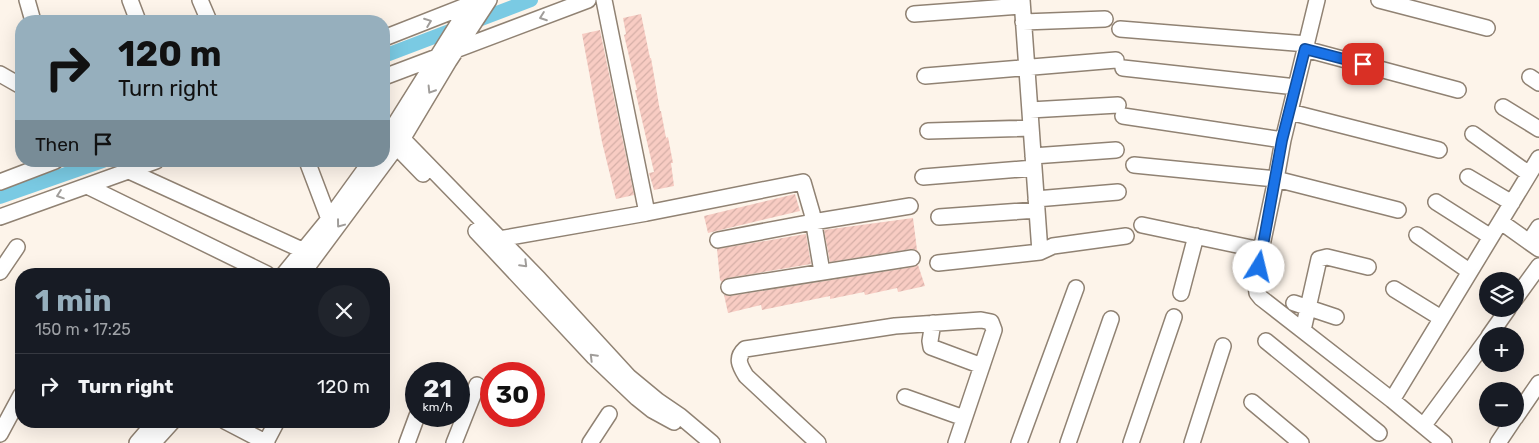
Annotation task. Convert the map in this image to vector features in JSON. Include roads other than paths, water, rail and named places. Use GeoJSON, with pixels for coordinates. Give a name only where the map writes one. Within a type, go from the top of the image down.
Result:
{"type":"FeatureCollection","features":[{"type":"Feature","properties":{"kind":"street"},"geometry":{"type":"LineString","coordinates":[[27,0],[31,15]]}},
{"type":"Feature","properties":{"kind":"street"},"geometry":{"type":"LineString","coordinates":[[130,0],[136,15]]}},
{"type":"Feature","properties":{"kind":"street"},"geometry":{"type":"LineString","coordinates":[[200,0],[206,15]]}},
{"type":"Feature","properties":{"kind":"street"},"geometry":{"type":"LineString","coordinates":[[393,139],[457,49],[489,0]]}},
{"type":"Feature","properties":{"kind":"street"},"geometry":{"type":"LineString","coordinates":[[390,75],[588,0]]}},
{"type":"Feature","properties":{"kind":"street"},"geometry":{"type":"LineString","coordinates":[[604,0],[647,213]]}},
{"type":"Feature","properties":{"kind":"street"},"geometry":{"type":"LineString","coordinates":[[1318,0],[1282,140],[1261,250],[1256,285],[1257,293],[1424,425],[1444,443]]}},
{"type":"Feature","properties":{"kind":"street"},"geometry":{"type":"LineString","coordinates":[[1379,0],[1487,28]]}},
{"type":"Feature","properties":{"kind":"street"},"geometry":{"type":"LineString","coordinates":[[393,139],[439,56],[474,1]]}},
{"type":"Feature","properties":{"kind":"street"},"geometry":{"type":"LineString","coordinates":[[390,36],[474,1]]}},
{"type":"Feature","properties":{"kind":"street"},"geometry":{"type":"LineString","coordinates":[[914,14],[1022,3],[1040,252]]}},
{"type":"Feature","properties":{"kind":"street"},"geometry":{"type":"LineString","coordinates":[[1023,22],[1104,19]]}},
{"type":"Feature","properties":{"kind":"street"},"geometry":{"type":"LineString","coordinates":[[1120,29],[1306,46],[1458,90]]}},
{"type":"Feature","properties":{"kind":"street"},"geometry":{"type":"LineString","coordinates":[[925,76],[1026,68],[1119,64],[1296,87]]}},
{"type":"Feature","properties":{"kind":"street"},"geometry":{"type":"LineString","coordinates":[[0,74],[15,83]]}},
{"type":"Feature","properties":{"kind":"street"},"geometry":{"type":"LineString","coordinates":[[1503,107],[1539,129]]}},
{"type":"Feature","properties":{"kind":"street"},"geometry":{"type":"LineString","coordinates":[[1030,110],[1121,110],[1282,140]]}},
{"type":"Feature","properties":{"kind":"street"},"geometry":{"type":"LineString","coordinates":[[1290,112],[1439,150]]}},
{"type":"Feature","properties":{"kind":"street"},"geometry":{"type":"LineString","coordinates":[[928,131],[1031,128]]}},
{"type":"Feature","properties":{"kind":"street"},"geometry":{"type":"LineString","coordinates":[[1473,134],[1529,174]]}},
{"type":"Feature","properties":{"kind":"street"},"geometry":{"type":"LineString","coordinates":[[393,139],[494,242],[539,279],[630,377],[658,401],[698,443]]}},
{"type":"Feature","properties":{"kind":"street"},"geometry":{"type":"LineString","coordinates":[[923,177],[1116,150]]}},
{"type":"Feature","properties":{"kind":"street"},"geometry":{"type":"LineString","coordinates":[[1392,400],[1539,158]]}},
{"type":"Feature","properties":{"kind":"street"},"geometry":{"type":"LineString","coordinates":[[1134,165],[1276,179],[1398,210]]}},
{"type":"Feature","properties":{"kind":"street"},"geometry":{"type":"LineString","coordinates":[[0,182],[39,167]]}},
{"type":"Feature","properties":{"kind":"street"},"geometry":{"type":"LineString","coordinates":[[0,217],[140,167]]}},
{"type":"Feature","properties":{"kind":"street"},"geometry":{"type":"LineString","coordinates":[[309,167],[329,219]]}},
{"type":"Feature","properties":{"kind":"street"},"geometry":{"type":"LineString","coordinates":[[288,268],[329,219],[365,167]]}},
{"type":"Feature","properties":{"kind":"street"},"geometry":{"type":"LineString","coordinates":[[306,268],[374,167]]}},
{"type":"Feature","properties":{"kind":"street"},"geometry":{"type":"LineString","coordinates":[[129,171],[302,250]]}},
{"type":"Feature","properties":{"kind":"street"},"geometry":{"type":"LineString","coordinates":[[1468,177],[1512,203]]}},
{"type":"Feature","properties":{"kind":"street"},"geometry":{"type":"LineString","coordinates":[[494,242],[803,182],[806,187],[822,272]]}},
{"type":"Feature","properties":{"kind":"street"},"geometry":{"type":"LineString","coordinates":[[87,186],[255,268]]}},
{"type":"Feature","properties":{"kind":"street"},"geometry":{"type":"LineString","coordinates":[[939,217],[1118,192]]}},
{"type":"Feature","properties":{"kind":"street"},"geometry":{"type":"LineString","coordinates":[[1436,202],[1491,236]]}},
{"type":"Feature","properties":{"kind":"street"},"geometry":{"type":"LineString","coordinates":[[718,240],[910,206]]}},
{"type":"Feature","properties":{"kind":"street"},"geometry":{"type":"LineString","coordinates":[[1501,222],[1534,245],[1539,228]]}},
{"type":"Feature","properties":{"kind":"street"},"geometry":{"type":"LineString","coordinates":[[1142,225],[1261,250]]}},
{"type":"Feature","properties":{"kind":"street"},"geometry":{"type":"LineString","coordinates":[[1416,235],[1469,271]]}},
{"type":"Feature","properties":{"kind":"street"},"geometry":{"type":"LineString","coordinates":[[938,264],[1040,252],[1053,246],[1126,236]]}},
{"type":"Feature","properties":{"kind":"street"},"geometry":{"type":"LineString","coordinates":[[1181,292],[1196,236]]}},
{"type":"Feature","properties":{"kind":"street"},"geometry":{"type":"LineString","coordinates":[[0,272],[16,247]]}},
{"type":"Feature","properties":{"kind":"street"},"geometry":{"type":"LineString","coordinates":[[1303,330],[1301,305],[1319,259],[1327,257],[1368,267]]}},
{"type":"Feature","properties":{"kind":"street"},"geometry":{"type":"LineString","coordinates":[[729,287],[912,258]]}},
{"type":"Feature","properties":{"kind":"street"},"geometry":{"type":"LineString","coordinates":[[1524,287],[1539,266]]}},
{"type":"Feature","properties":{"kind":"street"},"geometry":{"type":"LineString","coordinates":[[1019,443],[1076,288]]}},
{"type":"Feature","properties":{"kind":"street"},"geometry":{"type":"LineString","coordinates":[[1394,289],[1441,318]]}},
{"type":"Feature","properties":{"kind":"street"},"geometry":{"type":"LineString","coordinates":[[1301,305],[1336,317]]}},
{"type":"Feature","properties":{"kind":"street"},"geometry":{"type":"LineString","coordinates":[[1131,443],[1174,317]]}},
{"type":"Feature","properties":{"kind":"street"},"geometry":{"type":"LineString","coordinates":[[1068,443],[1112,319]]}},
{"type":"Feature","properties":{"kind":"street"},"geometry":{"type":"LineString","coordinates":[[818,443],[746,376],[738,364],[740,354],[745,349],[895,326],[981,320],[991,322],[994,330],[956,443]]}},
{"type":"Feature","properties":{"kind":"street"},"geometry":{"type":"LineString","coordinates":[[933,323],[931,347],[982,366]]}},
{"type":"Feature","properties":{"kind":"street"},"geometry":{"type":"LineString","coordinates":[[1266,341],[1378,434]]}},
{"type":"Feature","properties":{"kind":"street"},"geometry":{"type":"LineString","coordinates":[[1192,443],[1223,346]]}},
{"type":"Feature","properties":{"kind":"street"},"geometry":{"type":"LineString","coordinates":[[1424,425],[1479,349]]}},
{"type":"Feature","properties":{"kind":"street"},"geometry":{"type":"LineString","coordinates":[[1524,405],[1539,383]]}},
{"type":"Feature","properties":{"kind":"street"},"geometry":{"type":"LineString","coordinates":[[454,443],[477,385]]}},
{"type":"Feature","properties":{"kind":"street"},"geometry":{"type":"LineString","coordinates":[[905,397],[964,418]]}},
{"type":"Feature","properties":{"kind":"street"},"geometry":{"type":"LineString","coordinates":[[1252,402],[1301,443]]}},
{"type":"Feature","properties":{"kind":"street"},"geometry":{"type":"LineString","coordinates":[[0,434],[15,406]]}},
{"type":"Feature","properties":{"kind":"street"},"geometry":{"type":"LineString","coordinates":[[590,443],[609,414]]}},
{"type":"Feature","properties":{"kind":"street"},"geometry":{"type":"LineString","coordinates":[[674,417],[712,443]]}},
{"type":"Feature","properties":{"kind":"street"},"geometry":{"type":"LineString","coordinates":[[407,443],[413,427]]}},
{"type":"Feature","properties":{"kind":"street"},"geometry":{"type":"LineString","coordinates":[[1498,443],[1509,427]]}},
{"type":"Feature","properties":{"kind":"street"},"geometry":{"type":"LineString","coordinates":[[137,443],[150,428]]}},
{"type":"Feature","properties":{"kind":"street"},"geometry":{"type":"LineString","coordinates":[[153,443],[167,428]]}},
{"type":"Feature","properties":{"kind":"street"},"geometry":{"type":"LineString","coordinates":[[238,428],[267,443],[274,428]]}},
{"type":"Feature","properties":{"kind":"waterway"},"geometry":{"type":"LineString","coordinates":[[390,54],[531,0]]}},
{"type":"Feature","properties":{"kind":"waterway"},"geometry":{"type":"LineString","coordinates":[[0,197],[86,167]]}}]}
